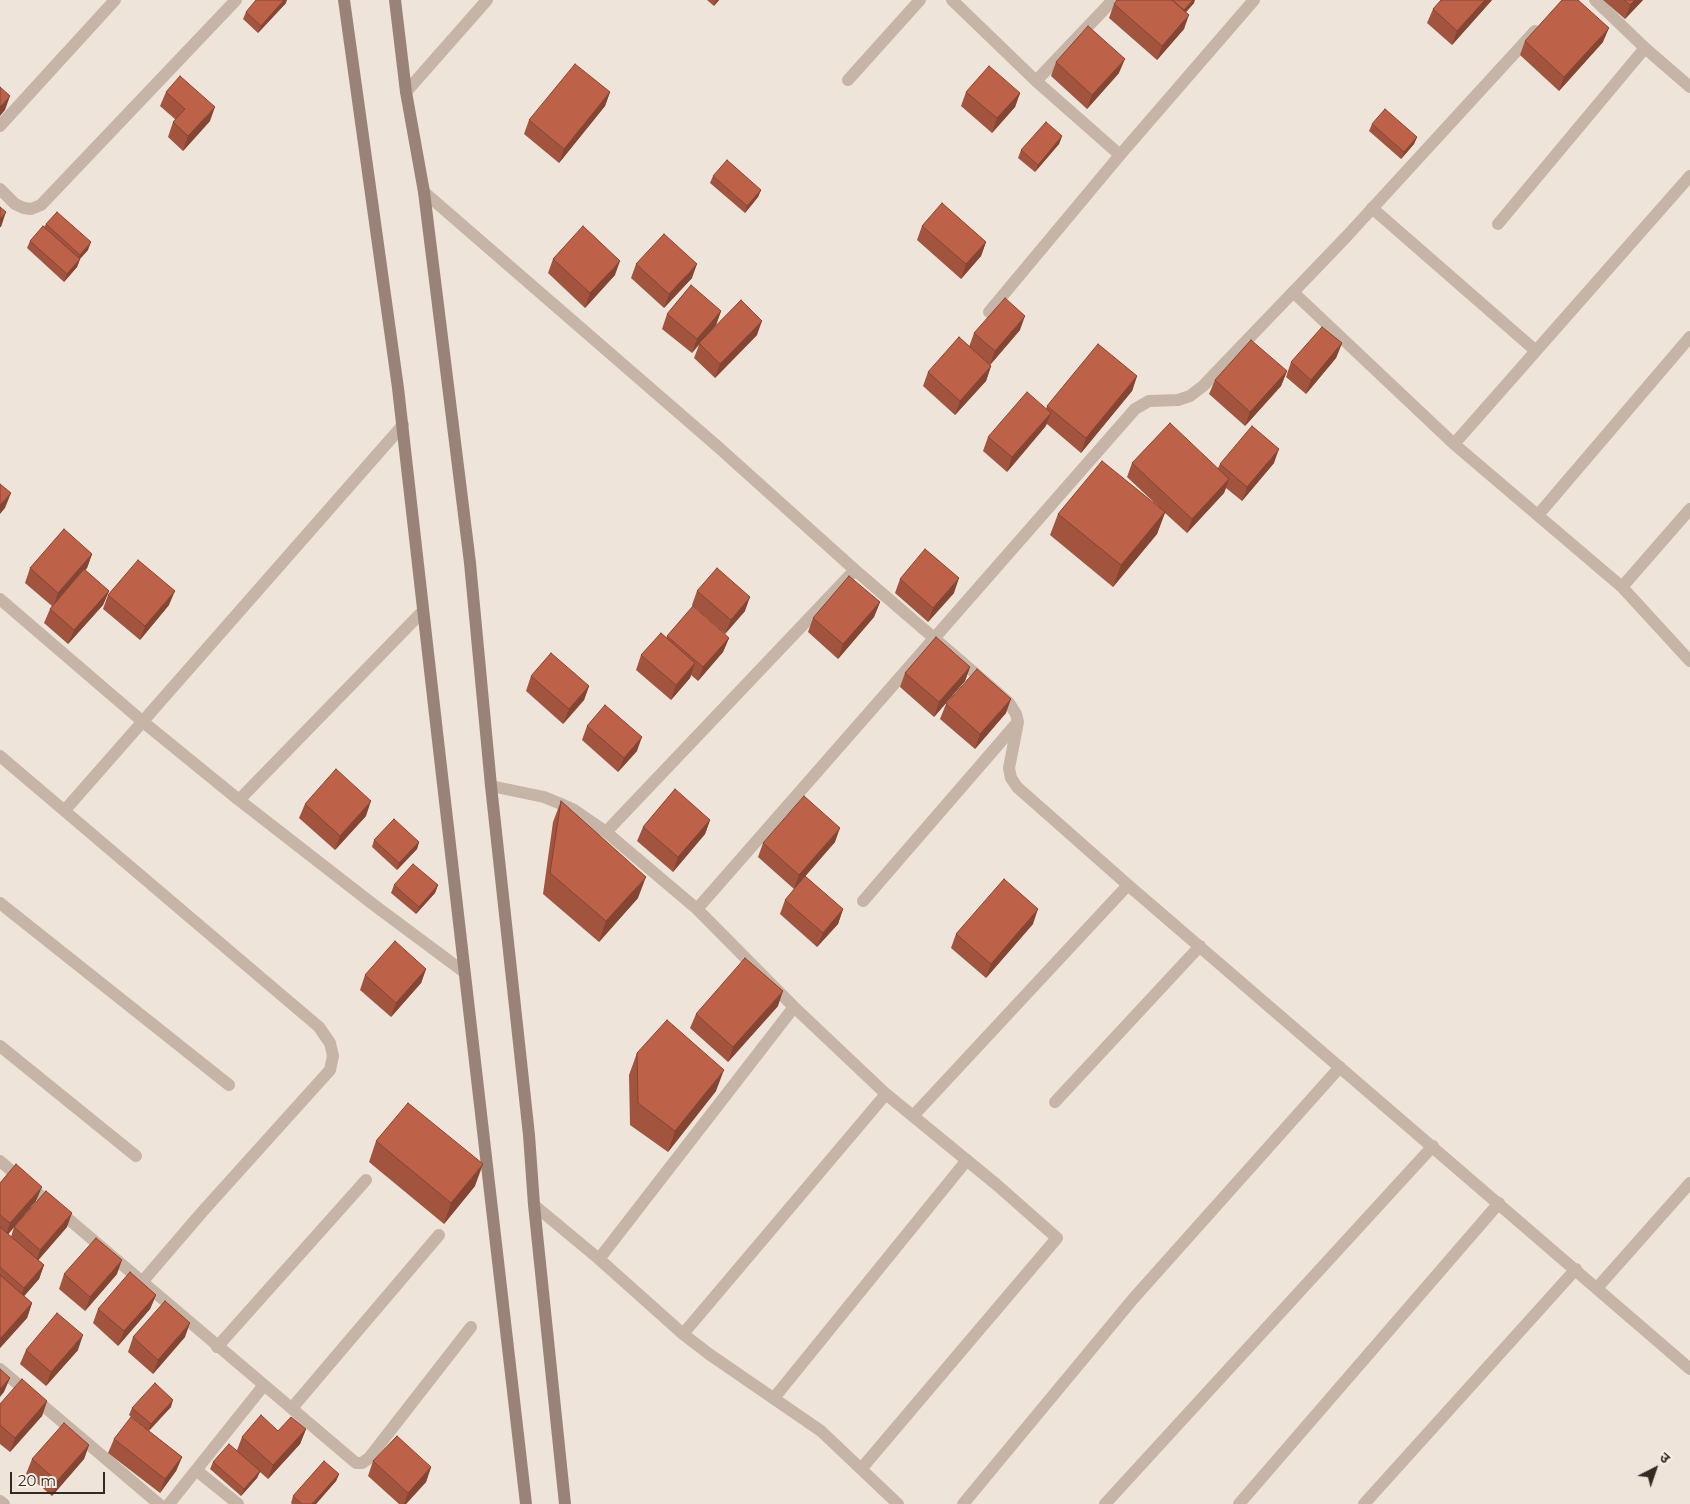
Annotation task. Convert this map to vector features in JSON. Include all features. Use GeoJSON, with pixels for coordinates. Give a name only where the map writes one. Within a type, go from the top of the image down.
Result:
{"type":"FeatureCollection","features":[{"type":"Feature","properties":{"kind":"street"},"geometry":{"type":"LineString","coordinates":[[0,126],[115,0]]}},
{"type":"Feature","properties":{"kind":"street"},"geometry":{"type":"LineString","coordinates":[[0,189],[16,204],[24,208],[31,209],[41,205],[236,0]]}},
{"type":"Feature","properties":{"kind":"street"},"geometry":{"type":"LineString","coordinates":[[344,0],[403,425],[526,1504]]}},
{"type":"Feature","properties":{"kind":"street"},"geometry":{"type":"LineString","coordinates":[[395,0],[406,92],[424,192],[470,563],[491,786],[529,1135],[534,1205],[565,1504]]}},
{"type":"Feature","properties":{"kind":"street"},"geometry":{"type":"LineString","coordinates":[[406,92],[487,0]]}},
{"type":"Feature","properties":{"kind":"street"},"geometry":{"type":"LineString","coordinates":[[848,80],[920,0]]}},
{"type":"Feature","properties":{"kind":"street"},"geometry":{"type":"LineString","coordinates":[[952,0],[1036,82],[1120,155]]}},
{"type":"Feature","properties":{"kind":"street"},"geometry":{"type":"LineString","coordinates":[[1036,82],[1113,0]]}},
{"type":"Feature","properties":{"kind":"street"},"geometry":{"type":"LineString","coordinates":[[990,312],[1120,155],[1254,0]]}},
{"type":"Feature","properties":{"kind":"street"},"geometry":{"type":"LineString","coordinates":[[1595,0],[1690,86]]}},
{"type":"Feature","properties":{"kind":"street"},"geometry":{"type":"LineString","coordinates":[[698,909],[1135,409],[1149,401],[1178,400],[1190,396],[1203,386],[1372,208],[1544,22]]}},
{"type":"Feature","properties":{"kind":"street"},"geometry":{"type":"LineString","coordinates":[[1498,224],[1646,48]]}},
{"type":"Feature","properties":{"kind":"street"},"geometry":{"type":"LineString","coordinates":[[1454,444],[1690,176]]}},
{"type":"Feature","properties":{"kind":"street"},"geometry":{"type":"LineString","coordinates":[[424,192],[1009,703],[1016,714],[1018,722],[1009,768],[1011,778],[1018,787],[1128,885],[1690,1369]]}},
{"type":"Feature","properties":{"kind":"street"},"geometry":{"type":"LineString","coordinates":[[1372,208],[1536,351]]}},
{"type":"Feature","properties":{"kind":"street"},"geometry":{"type":"LineString","coordinates":[[1293,292],[1454,444],[1622,587],[1690,661]]}},
{"type":"Feature","properties":{"kind":"street"},"geometry":{"type":"LineString","coordinates":[[1538,515],[1690,337]]}},
{"type":"Feature","properties":{"kind":"street"},"geometry":{"type":"LineString","coordinates":[[66,810],[403,425]]}},
{"type":"Feature","properties":{"kind":"street"},"geometry":{"type":"LineString","coordinates":[[1622,587],[1690,510]]}},
{"type":"Feature","properties":{"kind":"street"},"geometry":{"type":"LineString","coordinates":[[606,832],[855,570]]}},
{"type":"Feature","properties":{"kind":"street"},"geometry":{"type":"LineString","coordinates":[[0,599],[142,721],[239,800],[464,972]]}},
{"type":"Feature","properties":{"kind":"street"},"geometry":{"type":"LineString","coordinates":[[239,800],[423,611]]}},
{"type":"Feature","properties":{"kind":"street"},"geometry":{"type":"LineString","coordinates":[[863,901],[1018,722]]}},
{"type":"Feature","properties":{"kind":"street"},"geometry":{"type":"LineString","coordinates":[[0,756],[66,810],[319,1027],[330,1043],[333,1056],[330,1070],[142,1282]]}},
{"type":"Feature","properties":{"kind":"street"},"geometry":{"type":"LineString","coordinates":[[491,786],[544,797],[574,810],[606,832],[698,909],[794,1007],[886,1094],[967,1160],[1057,1238],[861,1469]]}},
{"type":"Feature","properties":{"kind":"street"},"geometry":{"type":"LineString","coordinates":[[913,1116],[1128,885]]}},
{"type":"Feature","properties":{"kind":"street"},"geometry":{"type":"LineString","coordinates":[[0,903],[229,1085]]}},
{"type":"Feature","properties":{"kind":"street"},"geometry":{"type":"LineString","coordinates":[[1055,1102],[1200,946]]}},
{"type":"Feature","properties":{"kind":"street"},"geometry":{"type":"LineString","coordinates":[[598,1258],[794,1007]]}},
{"type":"Feature","properties":{"kind":"street"},"geometry":{"type":"LineString","coordinates":[[0,1046],[136,1156]]}},
{"type":"Feature","properties":{"kind":"street"},"geometry":{"type":"LineString","coordinates":[[963,1504],[1134,1299],[1340,1067]]}},
{"type":"Feature","properties":{"kind":"street"},"geometry":{"type":"LineString","coordinates":[[683,1334],[886,1094]]}},
{"type":"Feature","properties":{"kind":"street"},"geometry":{"type":"LineString","coordinates":[[1105,1504],[1433,1146]]}},
{"type":"Feature","properties":{"kind":"street"},"geometry":{"type":"LineString","coordinates":[[774,1398],[967,1160]]}},
{"type":"Feature","properties":{"kind":"street"},"geometry":{"type":"LineString","coordinates":[[0,1162],[356,1464],[362,1463],[369,1458],[471,1327]]}},
{"type":"Feature","properties":{"kind":"street"},"geometry":{"type":"LineString","coordinates":[[217,1347],[366,1180]]}},
{"type":"Feature","properties":{"kind":"street"},"geometry":{"type":"LineString","coordinates":[[1597,1288],[1690,1183]]}},
{"type":"Feature","properties":{"kind":"street"},"geometry":{"type":"LineString","coordinates":[[1239,1504],[1499,1203]]}},
{"type":"Feature","properties":{"kind":"street"},"geometry":{"type":"LineString","coordinates":[[534,1205],[598,1258],[683,1334],[821,1431],[898,1504]]}},
{"type":"Feature","properties":{"kind":"street"},"geometry":{"type":"LineString","coordinates":[[292,1408],[439,1234]]}},
{"type":"Feature","properties":{"kind":"street"},"geometry":{"type":"LineString","coordinates":[[1364,1504],[1576,1269]]}},
{"type":"Feature","properties":{"kind":"street"},"geometry":{"type":"LineString","coordinates":[[0,1369],[159,1504]]}},
{"type":"Feature","properties":{"kind":"street"},"geometry":{"type":"LineString","coordinates":[[170,1504],[264,1385]]}},
{"type":"Feature","properties":{"kind":"street"},"geometry":{"type":"LineString","coordinates":[[196,1470],[238,1504]]}},
{"type":"Feature","properties":{"kind":"street"},"geometry":{"type":"LineString","coordinates":[[0,1501],[4,1504]]}},
{"type":"Feature","properties":{"kind":"building"},"geometry":{"type":"Polygon","coordinates":[[[256,0],[284,0],[261,26],[246,12],[256,0]]]}},
{"type":"Feature","properties":{"kind":"building"},"geometry":{"type":"Polygon","coordinates":[[[1117,0],[1172,0],[1189,15],[1162,46],[1114,4],[1117,0]]]}},
{"type":"Feature","properties":{"kind":"building"},"geometry":{"type":"Polygon","coordinates":[[[1172,0],[1193,0],[1184,10],[1172,0]]]}},
{"type":"Feature","properties":{"kind":"building"},"geometry":{"type":"Polygon","coordinates":[[[1441,0],[1485,0],[1457,31],[1433,9],[1441,0]]]}},
{"type":"Feature","properties":{"kind":"building"},"geometry":{"type":"Polygon","coordinates":[[[1562,0],[1578,0],[1609,28],[1564,77],[1525,41],[1562,0]]]}},
{"type":"Feature","properties":{"kind":"building"},"geometry":{"type":"Polygon","coordinates":[[[1624,0],[1635,0],[1630,5],[1624,0]]]}},
{"type":"Feature","properties":{"kind":"building"},"geometry":{"type":"Polygon","coordinates":[[[1088,26],[1125,59],[1092,95],[1056,62],[1088,26]]]}},
{"type":"Feature","properties":{"kind":"building"},"geometry":{"type":"Polygon","coordinates":[[[575,64],[610,92],[564,149],[529,120],[575,64]]]}},
{"type":"Feature","properties":{"kind":"building"},"geometry":{"type":"Polygon","coordinates":[[[989,66],[1020,93],[997,118],[966,92],[989,66]]]}},
{"type":"Feature","properties":{"kind":"building"},"geometry":{"type":"Polygon","coordinates":[[[180,76],[215,107],[188,136],[173,122],[185,109],[166,92],[180,76]]]}},
{"type":"Feature","properties":{"kind":"building"},"geometry":{"type":"Polygon","coordinates":[[[0,87],[10,96],[0,107],[0,87]]]}},
{"type":"Feature","properties":{"kind":"building"},"geometry":{"type":"Polygon","coordinates":[[[1385,109],[1417,137],[1404,152],[1372,124],[1385,109]]]}},
{"type":"Feature","properties":{"kind":"building"},"geometry":{"type":"Polygon","coordinates":[[[1046,122],[1062,136],[1038,165],[1021,150],[1046,122]]]}},
{"type":"Feature","properties":{"kind":"building"},"geometry":{"type":"Polygon","coordinates":[[[727,160],[761,190],[747,206],[713,176],[727,160]]]}},
{"type":"Feature","properties":{"kind":"building"},"geometry":{"type":"Polygon","coordinates":[[[942,203],[986,242],[966,264],[922,226],[942,203]]]}},
{"type":"Feature","properties":{"kind":"building"},"geometry":{"type":"Polygon","coordinates":[[[0,207],[6,212],[0,219],[0,207]]]}},
{"type":"Feature","properties":{"kind":"building"},"geometry":{"type":"Polygon","coordinates":[[[57,212],[91,242],[80,255],[46,224],[57,212]]]}},
{"type":"Feature","properties":{"kind":"building"},"geometry":{"type":"Polygon","coordinates":[[[43,226],[80,259],[67,274],[30,241],[43,226]]]}},
{"type":"Feature","properties":{"kind":"building"},"geometry":{"type":"Polygon","coordinates":[[[583,226],[620,261],[590,293],[553,259],[583,226]]]}},
{"type":"Feature","properties":{"kind":"building"},"geometry":{"type":"Polygon","coordinates":[[[664,234],[697,264],[669,294],[636,264],[664,234]]]}},
{"type":"Feature","properties":{"kind":"building"},"geometry":{"type":"Polygon","coordinates":[[[691,285],[721,311],[697,339],[667,314],[691,285]]]}},
{"type":"Feature","properties":{"kind":"building"},"geometry":{"type":"Polygon","coordinates":[[[1005,298],[1025,316],[995,351],[974,333],[1005,298]]]}},
{"type":"Feature","properties":{"kind":"building"},"geometry":{"type":"Polygon","coordinates":[[[741,300],[762,321],[720,364],[699,343],[741,300]]]}},
{"type":"Feature","properties":{"kind":"building"},"geometry":{"type":"Polygon","coordinates":[[[1322,327],[1342,343],[1311,380],[1291,362],[1322,327]]]}},
{"type":"Feature","properties":{"kind":"building"},"geometry":{"type":"Polygon","coordinates":[[[959,337],[991,366],[960,401],[928,372],[959,337]]]}},
{"type":"Feature","properties":{"kind":"building"},"geometry":{"type":"Polygon","coordinates":[[[1251,340],[1287,371],[1250,412],[1215,380],[1251,340]]]}},
{"type":"Feature","properties":{"kind":"building"},"geometry":{"type":"Polygon","coordinates":[[[1098,344],[1137,376],[1086,438],[1047,406],[1098,344]]]}},
{"type":"Feature","properties":{"kind":"building"},"geometry":{"type":"Polygon","coordinates":[[[1027,392],[1051,413],[1012,457],[988,437],[1027,392]]]}},
{"type":"Feature","properties":{"kind":"building"},"geometry":{"type":"Polygon","coordinates":[[[1170,423],[1229,479],[1192,519],[1132,463],[1170,423]]]}},
{"type":"Feature","properties":{"kind":"building"},"geometry":{"type":"Polygon","coordinates":[[[1252,426],[1279,449],[1247,487],[1220,464],[1252,426]]]}},
{"type":"Feature","properties":{"kind":"building"},"geometry":{"type":"Polygon","coordinates":[[[1102,461],[1165,512],[1121,565],[1058,514],[1102,461]]]}},
{"type":"Feature","properties":{"kind":"building"},"geometry":{"type":"Polygon","coordinates":[[[0,484],[11,493],[0,505],[0,484]]]}},
{"type":"Feature","properties":{"kind":"building"},"geometry":{"type":"Polygon","coordinates":[[[64,529],[92,554],[58,593],[30,568],[64,529]]]}},
{"type":"Feature","properties":{"kind":"building"},"geometry":{"type":"Polygon","coordinates":[[[925,549],[959,578],[933,608],[900,579],[925,549]]]}},
{"type":"Feature","properties":{"kind":"building"},"geometry":{"type":"Polygon","coordinates":[[[138,560],[175,591],[145,626],[108,595],[138,560]]]}},
{"type":"Feature","properties":{"kind":"building"},"geometry":{"type":"Polygon","coordinates":[[[717,568],[750,597],[731,620],[697,591],[717,568]]]}},
{"type":"Feature","properties":{"kind":"building"},"geometry":{"type":"Polygon","coordinates":[[[84,569],[109,591],[74,630],[50,609],[84,569]]]}},
{"type":"Feature","properties":{"kind":"building"},"geometry":{"type":"Polygon","coordinates":[[[849,576],[880,602],[843,644],[813,618],[849,576]]]}},
{"type":"Feature","properties":{"kind":"building"},"geometry":{"type":"Polygon","coordinates":[[[693,606],[729,638],[703,667],[667,636],[693,606]]]}},
{"type":"Feature","properties":{"kind":"building"},"geometry":{"type":"Polygon","coordinates":[[[661,633],[695,663],[676,685],[641,655],[661,633]]]}},
{"type":"Feature","properties":{"kind":"building"},"geometry":{"type":"Polygon","coordinates":[[[936,637],[970,667],[939,702],[905,673],[936,637]]]}},
{"type":"Feature","properties":{"kind":"building"},"geometry":{"type":"Polygon","coordinates":[[[551,653],[589,686],[569,709],[531,676],[551,653]]]}},
{"type":"Feature","properties":{"kind":"building"},"geometry":{"type":"Polygon","coordinates":[[[977,669],[1011,699],[980,734],[946,704],[977,669]]]}},
{"type":"Feature","properties":{"kind":"building"},"geometry":{"type":"Polygon","coordinates":[[[605,705],[642,737],[624,758],[587,726],[605,705]]]}},
{"type":"Feature","properties":{"kind":"building"},"geometry":{"type":"Polygon","coordinates":[[[336,769],[371,801],[340,836],[305,804],[336,769]]]}},
{"type":"Feature","properties":{"kind":"building"},"geometry":{"type":"Polygon","coordinates":[[[675,789],[710,820],[678,857],[643,827],[675,789]]]}},
{"type":"Feature","properties":{"kind":"building"},"geometry":{"type":"Polygon","coordinates":[[[804,796],[840,828],[799,875],[763,843],[804,796]]]}},
{"type":"Feature","properties":{"kind":"building"},"geometry":{"type":"Polygon","coordinates":[[[561,801],[646,877],[606,921],[550,873],[561,801]]]}},
{"type":"Feature","properties":{"kind":"building"},"geometry":{"type":"Polygon","coordinates":[[[394,819],[419,842],[399,863],[374,840],[394,819]]]}},
{"type":"Feature","properties":{"kind":"building"},"geometry":{"type":"Polygon","coordinates":[[[413,864],[438,885],[419,907],[394,885],[413,864]]]}},
{"type":"Feature","properties":{"kind":"building"},"geometry":{"type":"Polygon","coordinates":[[[805,876],[843,909],[823,933],[785,900],[805,876]]]}},
{"type":"Feature","properties":{"kind":"building"},"geometry":{"type":"Polygon","coordinates":[[[1004,879],[1038,909],[991,964],[956,934],[1004,879]]]}},
{"type":"Feature","properties":{"kind":"building"},"geometry":{"type":"Polygon","coordinates":[[[395,941],[426,969],[396,1003],[365,975],[395,941]]]}},
{"type":"Feature","properties":{"kind":"building"},"geometry":{"type":"Polygon","coordinates":[[[745,958],[783,991],[733,1047],[696,1014],[745,958]]]}},
{"type":"Feature","properties":{"kind":"building"},"geometry":{"type":"Polygon","coordinates":[[[667,1020],[724,1070],[675,1131],[638,1103],[637,1053],[667,1020]]]}},
{"type":"Feature","properties":{"kind":"building"},"geometry":{"type":"Polygon","coordinates":[[[408,1103],[483,1164],[451,1203],[376,1141],[408,1103]]]}},
{"type":"Feature","properties":{"kind":"building"},"geometry":{"type":"Polygon","coordinates":[[[16,1164],[42,1187],[10,1223],[0,1215],[0,1183],[16,1164]]]}},
{"type":"Feature","properties":{"kind":"building"},"geometry":{"type":"Polygon","coordinates":[[[46,1191],[72,1213],[40,1250],[14,1227],[46,1191]]]}},
{"type":"Feature","properties":{"kind":"building"},"geometry":{"type":"Polygon","coordinates":[[[0,1227],[44,1265],[24,1288],[0,1267],[0,1227]]]}},
{"type":"Feature","properties":{"kind":"building"},"geometry":{"type":"Polygon","coordinates":[[[96,1238],[122,1260],[90,1297],[64,1274],[96,1238]]]}},
{"type":"Feature","properties":{"kind":"building"},"geometry":{"type":"Polygon","coordinates":[[[130,1272],[156,1295],[124,1331],[98,1309],[130,1272]]]}},
{"type":"Feature","properties":{"kind":"building"},"geometry":{"type":"Polygon","coordinates":[[[0,1275],[32,1303],[0,1339],[0,1275]]]}},
{"type":"Feature","properties":{"kind":"building"},"geometry":{"type":"Polygon","coordinates":[[[165,1301],[190,1323],[158,1360],[133,1337],[165,1301]]]}},
{"type":"Feature","properties":{"kind":"building"},"geometry":{"type":"Polygon","coordinates":[[[57,1313],[83,1335],[51,1372],[26,1350],[57,1313]]]}},
{"type":"Feature","properties":{"kind":"building"},"geometry":{"type":"Polygon","coordinates":[[[0,1369],[10,1378],[0,1389],[0,1369]]]}},
{"type":"Feature","properties":{"kind":"building"},"geometry":{"type":"Polygon","coordinates":[[[22,1379],[47,1401],[15,1438],[0,1425],[0,1404],[22,1379]]]}},
{"type":"Feature","properties":{"kind":"building"},"geometry":{"type":"Polygon","coordinates":[[[155,1383],[173,1400],[151,1424],[132,1408],[155,1383]]]}},
{"type":"Feature","properties":{"kind":"building"},"geometry":{"type":"Polygon","coordinates":[[[261,1415],[278,1431],[291,1417],[306,1429],[273,1465],[242,1437],[261,1415]]]}},
{"type":"Feature","properties":{"kind":"building"},"geometry":{"type":"Polygon","coordinates":[[[131,1417],[182,1457],[165,1479],[114,1439],[131,1417]]]}},
{"type":"Feature","properties":{"kind":"building"},"geometry":{"type":"Polygon","coordinates":[[[64,1423],[89,1445],[57,1481],[32,1459],[64,1423]]]}},
{"type":"Feature","properties":{"kind":"building"},"geometry":{"type":"Polygon","coordinates":[[[397,1436],[431,1467],[408,1493],[373,1461],[397,1436]]]}},
{"type":"Feature","properties":{"kind":"building"},"geometry":{"type":"Polygon","coordinates":[[[229,1444],[260,1471],[244,1489],[213,1462],[229,1444]]]}},
{"type":"Feature","properties":{"kind":"building"},"geometry":{"type":"Polygon","coordinates":[[[324,1461],[339,1474],[312,1504],[302,1504],[293,1496],[324,1461]]]}}]}
